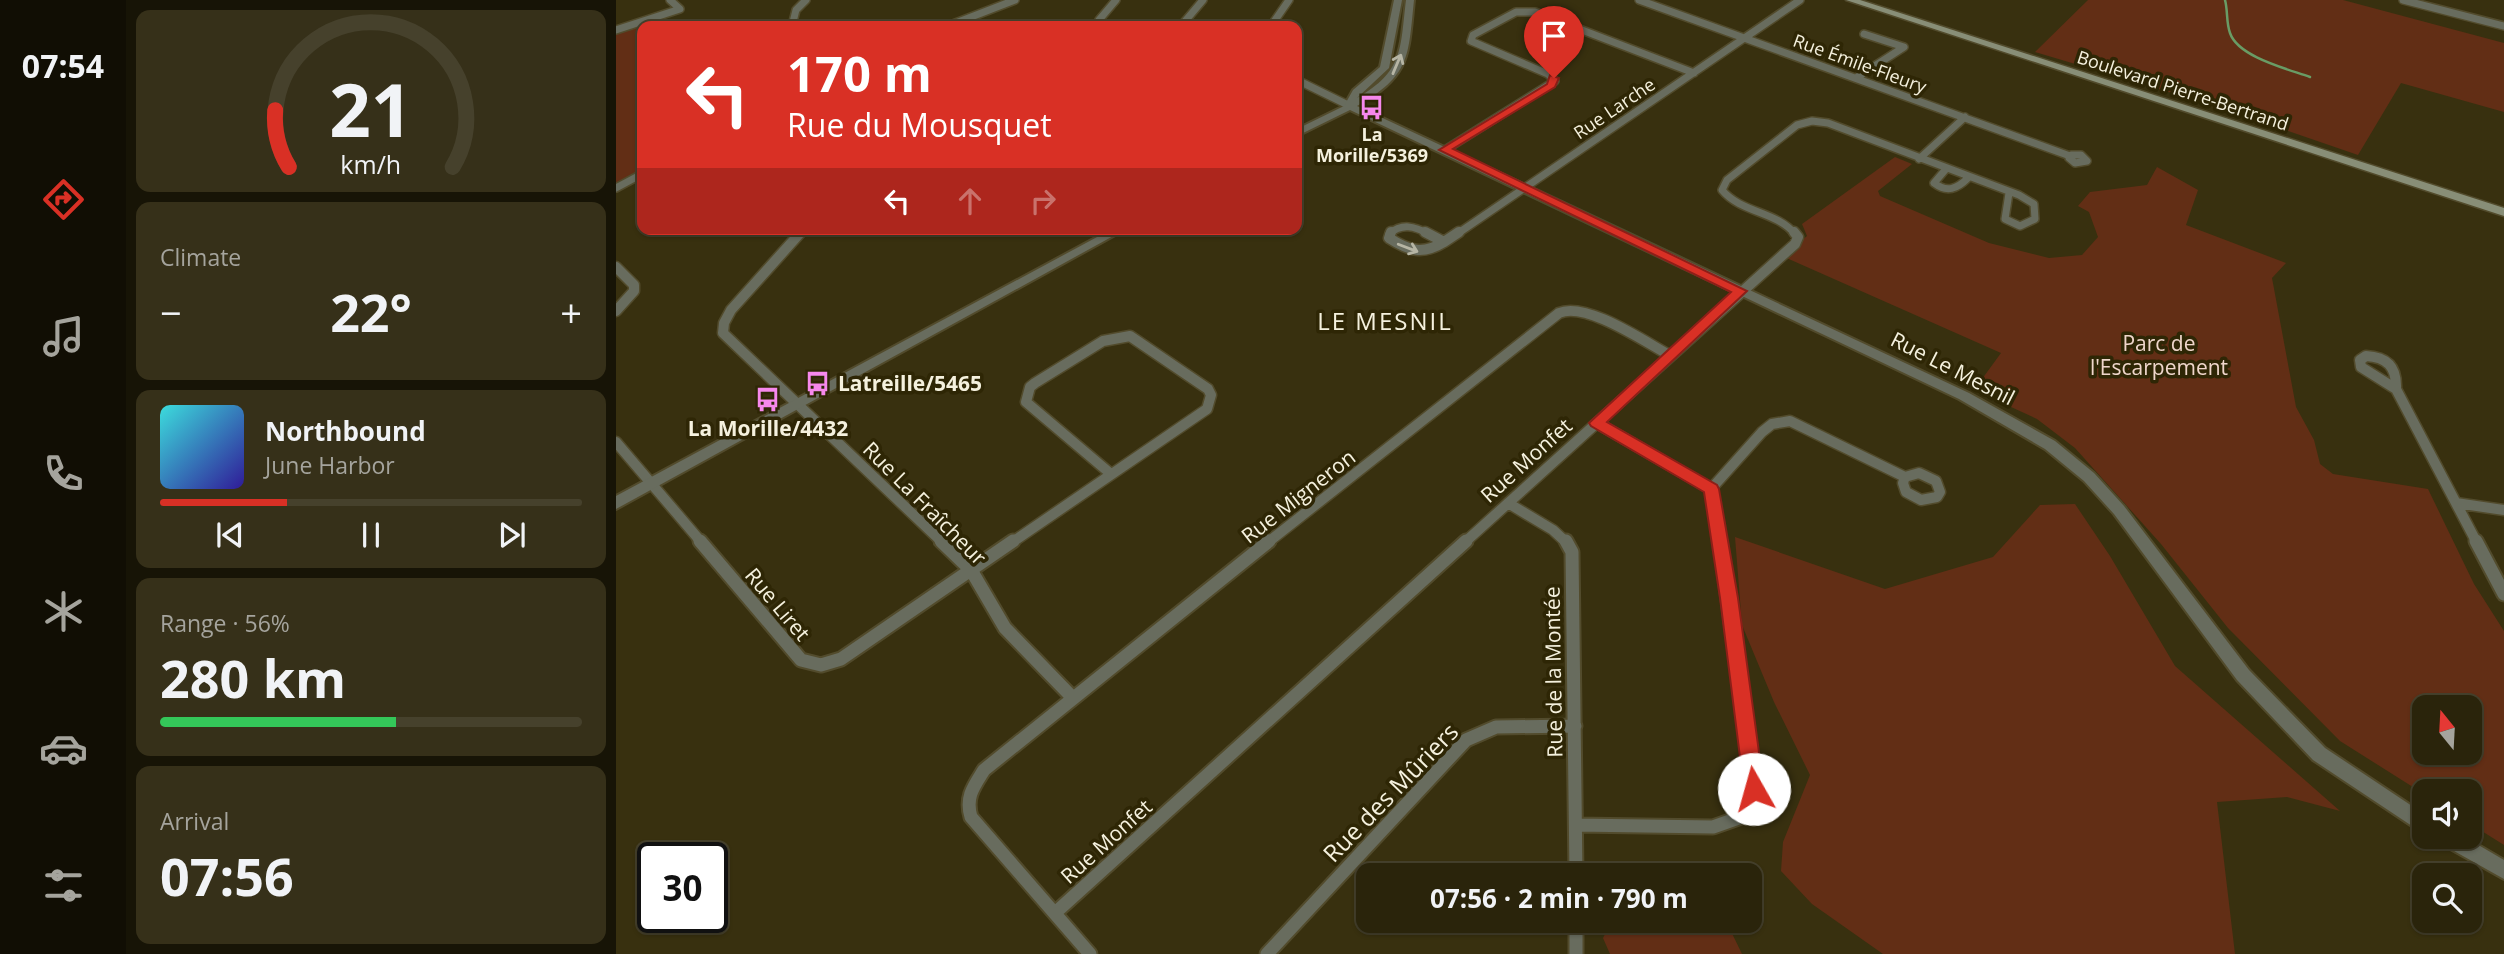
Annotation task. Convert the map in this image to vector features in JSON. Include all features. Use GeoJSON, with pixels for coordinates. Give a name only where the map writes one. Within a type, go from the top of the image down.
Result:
{"type":"FeatureCollection","features":[{"type":"Feature","properties":{"kind":"main road","name":"Boulevard Pierre-Bertrand"},"geometry":{"type":"LineString","coordinates":[[1852,0],[2504,212]]}},
{"type":"Feature","properties":{"kind":"street"},"geometry":{"type":"LineString","coordinates":[[643,21],[680,9],[680,6],[670,0]]}},
{"type":"Feature","properties":{"kind":"street"},"geometry":{"type":"LineString","coordinates":[[793,21],[796,10],[806,0]]}},
{"type":"Feature","properties":{"kind":"street"},"geometry":{"type":"LineString","coordinates":[[961,21],[1015,0]]}},
{"type":"Feature","properties":{"kind":"street"},"geometry":{"type":"LineString","coordinates":[[1100,21],[1116,0]]}},
{"type":"Feature","properties":{"kind":"street"},"geometry":{"type":"LineString","coordinates":[[1185,21],[1203,0]]}},
{"type":"Feature","properties":{"kind":"street"},"geometry":{"type":"LineString","coordinates":[[1274,21],[1289,0]]}},
{"type":"Feature","properties":{"kind":"street"},"geometry":{"type":"LineString","coordinates":[[1348,105],[1356,92],[1384,68],[1398,0]]}},
{"type":"Feature","properties":{"kind":"street"},"geometry":{"type":"LineString","coordinates":[[1302,130],[1348,105],[1368,98],[1396,70],[1404,45],[1410,0]]}},
{"type":"Feature","properties":{"kind":"street","name":"Rue Émile-Fleury"},"geometry":{"type":"LineString","coordinates":[[1639,0],[2070,156]]}},
{"type":"Feature","properties":{"kind":"street","name":"Rue Larche"},"geometry":{"type":"LineString","coordinates":[[1444,242],[1409,226],[1393,229],[1388,234],[1389,238],[1412,251],[1432,251],[1800,0]]}},
{"type":"Feature","properties":{"kind":"street"},"geometry":{"type":"LineString","coordinates":[[2403,0],[2504,26]]}},
{"type":"Feature","properties":{"kind":"street"},"geometry":{"type":"LineString","coordinates":[[1445,150],[1555,81],[1548,74],[1471,41],[1473,35],[1516,12],[1535,12],[1694,73]]}},
{"type":"Feature","properties":{"kind":"street"},"geometry":{"type":"LineString","coordinates":[[616,30],[637,23]]}},
{"type":"Feature","properties":{"kind":"street"},"geometry":{"type":"LineString","coordinates":[[1856,78],[1904,47],[1864,34]]}},
{"type":"Feature","properties":{"kind":"street"},"geometry":{"type":"LineString","coordinates":[[1302,82],[1348,105]]}},
{"type":"Feature","properties":{"kind":"street","name":"Rue Le Mesnil"},"geometry":{"type":"LineString","coordinates":[[1348,105],[1964,396],[2050,445],[2089,477],[2119,510],[2242,675],[2319,754],[2412,817]]}},
{"type":"Feature","properties":{"kind":"street"},"geometry":{"type":"LineString","coordinates":[[1965,117],[1919,159],[2020,195],[2034,204],[2035,219],[2031,224],[2017,226],[2005,219],[2009,193]]}},
{"type":"Feature","properties":{"kind":"street","name":"Rue Monfet"},"geometry":{"type":"LineString","coordinates":[[1055,913],[1795,244],[1798,237],[1789,225],[1731,200],[1724,195],[1723,186],[1797,125],[1812,121],[1828,123],[1919,159]]}},
{"type":"Feature","properties":{"kind":"street"},"geometry":{"type":"LineString","coordinates":[[1946,169],[1934,183],[1942,189],[1957,188],[1968,178]]}},
{"type":"Feature","properties":{"kind":"street"},"geometry":{"type":"LineString","coordinates":[[616,188],[637,177]]}},
{"type":"Feature","properties":{"kind":"street","name":"Rue La Fraîcheur"},"geometry":{"type":"LineString","coordinates":[[798,235],[731,310],[724,323],[723,333],[971,570],[1005,628],[1072,697]]}},
{"type":"Feature","properties":{"kind":"street"},"geometry":{"type":"LineString","coordinates":[[616,503],[1110,235]]}},
{"type":"Feature","properties":{"kind":"street"},"geometry":{"type":"LineString","coordinates":[[616,267],[634,285],[634,291],[616,312]]}},
{"type":"Feature","properties":{"kind":"street","name":"Rue Migneron"},"geometry":{"type":"LineString","coordinates":[[1055,913],[971,817],[968,807],[970,792],[984,770],[1072,697],[1559,313],[1566,310],[1584,311],[1671,356]]}},
{"type":"Feature","properties":{"kind":"street"},"geometry":{"type":"LineString","coordinates":[[971,570],[1207,409],[1211,402],[1208,389],[1130,336],[1103,341],[1035,383],[1026,402],[1111,474]]}},
{"type":"Feature","properties":{"kind":"street"},"geometry":{"type":"LineString","coordinates":[[2396,389],[2504,594]]}},
{"type":"Feature","properties":{"kind":"street"},"geometry":{"type":"LineString","coordinates":[[1711,489],[1762,432],[1772,424],[1790,421],[1905,477]]}},
{"type":"Feature","properties":{"kind":"street"},"geometry":{"type":"LineString","coordinates":[[1597,423],[1711,489]]}},
{"type":"Feature","properties":{"kind":"street"},"geometry":{"type":"LineString","coordinates":[[616,442],[651,484]]}},
{"type":"Feature","properties":{"kind":"street","name":"Rue Liret"},"geometry":{"type":"LineString","coordinates":[[651,484],[801,660],[811,666],[825,665],[841,659],[971,570]]}},
{"type":"Feature","properties":{"kind":"street"},"geometry":{"type":"LineString","coordinates":[[1576,825],[1713,827],[1747,815],[1753,804],[1754,789],[1729,598],[1711,489]]}},
{"type":"Feature","properties":{"kind":"street","name":"Rue de la Montée"},"geometry":{"type":"LineString","coordinates":[[1508,503],[1558,534],[1570,544],[1573,552],[1576,863]]}},
{"type":"Feature","properties":{"kind":"street"},"geometry":{"type":"LineString","coordinates":[[2456,503],[2504,510]]}},
{"type":"Feature","properties":{"kind":"street","name":"Rue des Mûriers"},"geometry":{"type":"LineString","coordinates":[[1267,954],[1466,740],[1496,727],[1575,726]]}},
{"type":"Feature","properties":{"kind":"street"},"geometry":{"type":"LineString","coordinates":[[2467,849],[2504,870]]}},
{"type":"Feature","properties":{"kind":"street"},"geometry":{"type":"LineString","coordinates":[[1055,913],[1090,954]]}},
{"type":"Feature","properties":{"kind":"street"},"geometry":{"type":"LineString","coordinates":[[1576,933],[1576,954]]}},
{"type":"Feature","properties":{"kind":"green space"},"geometry":{"type":"Polygon","coordinates":[[[2088,0],[2343,0],[2504,43],[2504,112],[2401,83],[2358,155],[2206,103],[2035,52],[2088,0]]]}},
{"type":"Feature","properties":{"kind":"green space"},"geometry":{"type":"Polygon","coordinates":[[[637,23],[637,177],[616,188],[616,30],[637,23]]]}},
{"type":"Feature","properties":{"kind":"green space","name":"Parc de l'Escarpement"},"geometry":{"type":"Polygon","coordinates":[[[1895,157],[1912,164],[1878,191],[1880,196],[1989,243],[2049,258],[2082,255],[2098,237],[2089,212],[2078,206],[2090,192],[2147,185],[2157,167],[2198,190],[2186,225],[2286,263],[2272,278],[2296,407],[2314,440],[2320,464],[2333,474],[2428,489],[2474,584],[2504,631],[2504,845],[2482,831],[2482,779],[2412,779],[2412,786],[2340,741],[2228,628],[2161,544],[2075,448],[2037,419],[1974,390],[2001,353],[1782,256],[1807,236],[1802,224],[1895,157]]]}},
{"type":"Feature","properties":{"kind":"green space"},"geometry":{"type":"Polygon","coordinates":[[[2075,504],[2110,556],[2175,666],[2340,811],[2287,797],[2217,802],[2235,954],[1883,954],[1812,904],[1781,871],[1783,842],[1810,775],[1774,702],[1742,625],[1735,537],[1885,589],[1993,557],[2040,505],[2075,504]]]}},
{"type":"Feature","properties":{"kind":"green space"},"geometry":{"type":"Polygon","coordinates":[[[1606,933],[1732,933],[1742,954],[1610,954],[1603,938],[1606,933]]]}},
{"type":"Feature","properties":{"kind":"waterway"},"geometry":{"type":"LineString","coordinates":[[2225,0],[2230,33],[2243,49],[2265,61],[2310,77]]}},
{"type":"Feature","properties":{"kind":"place","name":"La Morille/5369"},"geometry":{"type":"Point","coordinates":[1372,107]}},
{"type":"Feature","properties":{"kind":"place","name":"Latreille/5465"},"geometry":{"type":"Point","coordinates":[818,383]}},
{"type":"Feature","properties":{"kind":"place","name":"La Morille/4432"},"geometry":{"type":"Point","coordinates":[768,399]}},
{"type":"Feature","properties":{"kind":"district","name":"LE MESNIL"},"geometry":{"type":"Point","coordinates":[1385,320]}},
{"type":"Feature","properties":{"kind":"route"},"geometry":{"type":"LineString","coordinates":[[1554,78],[1552,85],[1445,150],[1740,291],[1597,423],[1711,489],[1729,598],[1754,789]]}}]}
